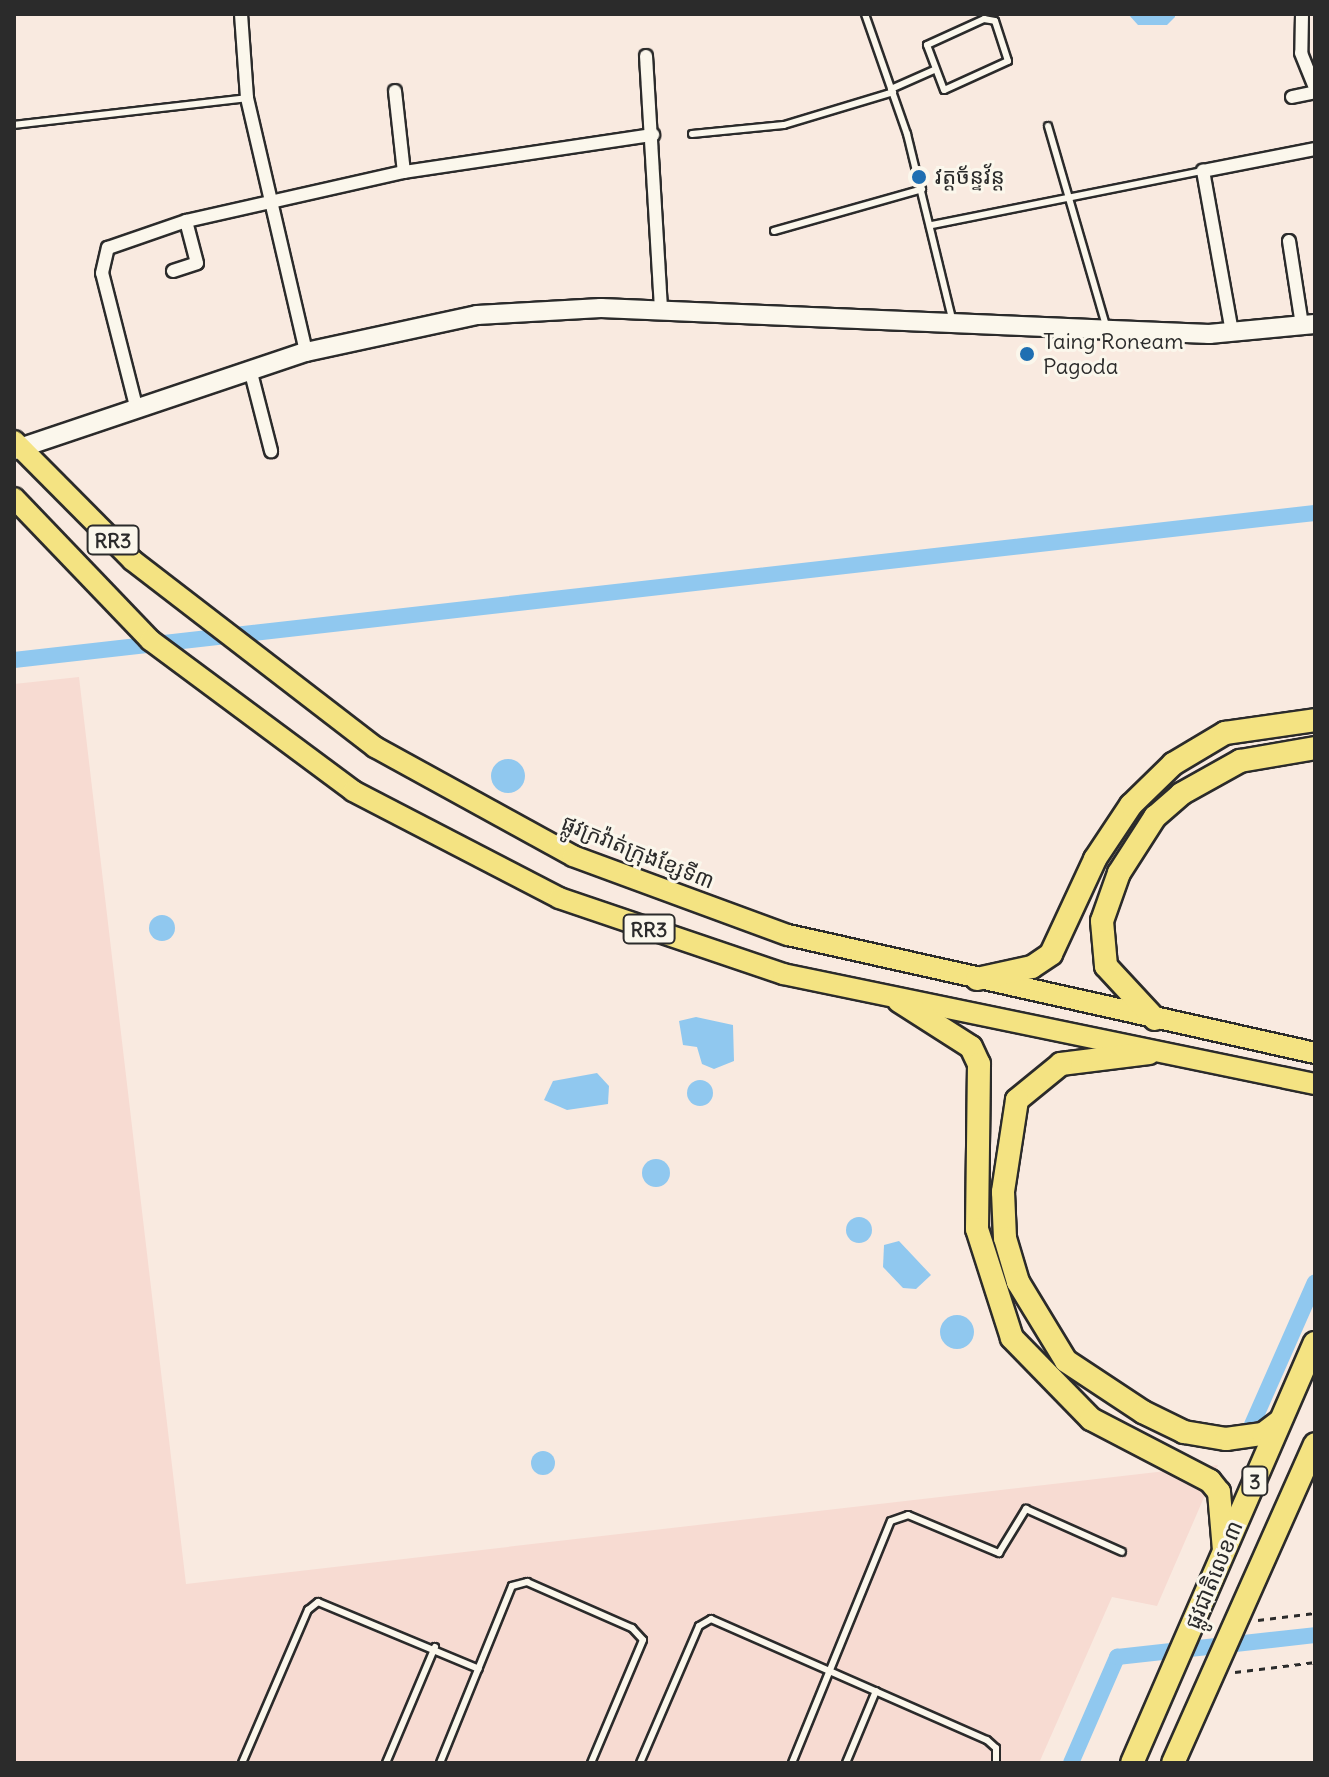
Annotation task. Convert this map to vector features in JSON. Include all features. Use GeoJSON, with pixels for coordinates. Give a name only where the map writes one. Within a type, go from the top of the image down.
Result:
{"type":"FeatureCollection","features":[{"type":"Feature","properties":{"kind":"highway"},"geometry":{"type":"LineString","coordinates":[[977,979],[1032,967],[1051,954],[1095,859],[1131,805],[1173,764],[1225,733],[1315,720]]}},
{"type":"Feature","properties":{"kind":"highway"},"geometry":{"type":"LineString","coordinates":[[1155,1019],[1106,966],[1102,921],[1119,873],[1155,817],[1181,794],[1240,761],[1315,748]]}},
{"type":"Feature","properties":{"kind":"highway"},"geometry":{"type":"LineString","coordinates":[[899,1001],[971,1047],[979,1064],[977,1229],[1012,1338],[1091,1419],[1210,1481],[1219,1492],[1224,1550]]}},
{"type":"Feature","properties":{"kind":"highway"},"geometry":{"type":"LineString","coordinates":[[1149,1053],[1061,1064],[1017,1100],[1003,1192],[1005,1238],[1018,1282],[1066,1361],[1143,1412],[1184,1432],[1226,1439],[1263,1434],[1280,1421]]}},
{"type":"Feature","properties":{"kind":"highway","name":"ផ្លូវជាតិលេខ៣"},"geometry":{"type":"LineString","coordinates":[[1132,1763],[1315,1343]]}},
{"type":"Feature","properties":{"kind":"highway","name":"ផ្លូវជាតិលេខ៣"},"geometry":{"type":"LineString","coordinates":[[1173,1763],[1232,1628],[1308,1472],[1315,1444]]}},
{"type":"Feature","properties":{"kind":"main road"},"geometry":{"type":"LineString","coordinates":[[16,446],[306,352],[477,315],[661,310],[1108,331],[1232,332],[1309,324]]}},
{"type":"Feature","properties":{"kind":"main road","name":"ផ្លូវក្រវ៉ាត់ក្រុងខ្សែទី៣"},"geometry":{"type":"LineString","coordinates":[[16,446],[132,560],[375,747],[573,856],[788,935],[1315,1053]]}},
{"type":"Feature","properties":{"kind":"main road","name":"RR3"},"geometry":{"type":"LineString","coordinates":[[14,498],[150,640],[353,791],[559,898],[783,974],[1149,1053],[1315,1084]]}},
{"type":"Feature","properties":{"kind":"street"},"geometry":{"type":"LineString","coordinates":[[241,14],[247,98],[274,203],[306,352]]}},
{"type":"Feature","properties":{"kind":"street"},"geometry":{"type":"LineString","coordinates":[[1292,97],[1315,89],[1301,53],[1302,14]]}},
{"type":"Feature","properties":{"kind":"street"},"geometry":{"type":"LineString","coordinates":[[646,56],[661,310]]}},
{"type":"Feature","properties":{"kind":"street"},"geometry":{"type":"LineString","coordinates":[[395,91],[404,172]]}},
{"type":"Feature","properties":{"kind":"street"},"geometry":{"type":"LineString","coordinates":[[136,406],[102,273],[108,248],[186,221],[404,172],[653,135]]}},
{"type":"Feature","properties":{"kind":"street"},"geometry":{"type":"LineString","coordinates":[[1232,332],[1203,171],[1315,149]]}},
{"type":"Feature","properties":{"kind":"street"},"geometry":{"type":"LineString","coordinates":[[173,271],[197,263],[186,221]]}},
{"type":"Feature","properties":{"kind":"street"},"geometry":{"type":"LineString","coordinates":[[1289,241],[1309,324]]}},
{"type":"Feature","properties":{"kind":"street"},"geometry":{"type":"LineString","coordinates":[[250,369],[271,451]]}},
{"type":"Feature","properties":{"kind":"lane"},"geometry":{"type":"LineString","coordinates":[[865,14],[922,189],[952,323]]}},
{"type":"Feature","properties":{"kind":"lane"},"geometry":{"type":"LineString","coordinates":[[995,21],[1009,53],[1002,67],[948,92],[934,70],[930,43],[995,21]]}},
{"type":"Feature","properties":{"kind":"lane"},"geometry":{"type":"LineString","coordinates":[[692,134],[784,125],[892,91],[934,70]]}},
{"type":"Feature","properties":{"kind":"lane"},"geometry":{"type":"LineString","coordinates":[[14,125],[247,98]]}},
{"type":"Feature","properties":{"kind":"lane"},"geometry":{"type":"LineString","coordinates":[[1048,126],[1108,331]]}},
{"type":"Feature","properties":{"kind":"lane"},"geometry":{"type":"LineString","coordinates":[[932,225],[1203,171]]}},
{"type":"Feature","properties":{"kind":"lane"},"geometry":{"type":"LineString","coordinates":[[774,231],[922,189]]}},
{"type":"Feature","properties":{"kind":"lane"},"geometry":{"type":"LineString","coordinates":[[792,1763],[898,1516],[999,1553],[1026,1509],[1122,1552]]}},
{"type":"Feature","properties":{"kind":"lane"},"geometry":{"type":"LineString","coordinates":[[440,1763],[518,1582],[637,1631],[643,1640],[591,1763]]}},
{"type":"Feature","properties":{"kind":"lane"},"geometry":{"type":"LineString","coordinates":[[242,1763],[308,1610],[318,1602],[435,1647],[479,1669]]}},
{"type":"Feature","properties":{"kind":"lane"},"geometry":{"type":"LineString","coordinates":[[640,1763],[703,1621],[831,1671],[987,1740],[996,1748],[996,1763]]}},
{"type":"Feature","properties":{"kind":"lane"},"geometry":{"type":"LineString","coordinates":[[386,1763],[435,1647]]}},
{"type":"Feature","properties":{"kind":"lane"},"geometry":{"type":"LineString","coordinates":[[846,1763],[876,1691]]}},
{"type":"Feature","properties":{"kind":"path"},"geometry":{"type":"LineString","coordinates":[[1232,1628],[1315,1613]]}},
{"type":"Feature","properties":{"kind":"path"},"geometry":{"type":"LineString","coordinates":[[1214,1669],[1315,1662]]}},
{"type":"Feature","properties":{"kind":"shaded area"},"geometry":{"type":"Polygon","coordinates":[[[79,677],[186,1584],[1218,1465],[1157,1606],[1112,1597],[1039,1763],[14,1763],[14,684],[79,677]]]}},
{"type":"Feature","properties":{"kind":"water"},"geometry":{"type":"Polygon","coordinates":[[[1128,14],[1175,14],[1175,17],[1167,25],[1138,25],[1128,14]]]}},
{"type":"Feature","properties":{"kind":"water"},"geometry":{"type":"Polygon","coordinates":[[[508,759],[520,764],[525,776],[520,788],[508,793],[496,788],[491,776],[496,764],[508,759]]]}},
{"type":"Feature","properties":{"kind":"water"},"geometry":{"type":"Polygon","coordinates":[[[162,915],[171,919],[175,928],[171,937],[162,941],[153,937],[149,928],[153,919],[162,915]]]}},
{"type":"Feature","properties":{"kind":"water"},"geometry":{"type":"Polygon","coordinates":[[[696,1017],[733,1025],[734,1061],[714,1069],[702,1064],[697,1047],[683,1045],[679,1021],[696,1017]]]}},
{"type":"Feature","properties":{"kind":"water"},"geometry":{"type":"Polygon","coordinates":[[[597,1073],[609,1086],[608,1104],[567,1110],[544,1100],[553,1081],[597,1073]]]}},
{"type":"Feature","properties":{"kind":"water"},"geometry":{"type":"Polygon","coordinates":[[[700,1080],[709,1084],[713,1093],[709,1102],[700,1106],[691,1102],[687,1093],[691,1084],[700,1080]]]}},
{"type":"Feature","properties":{"kind":"water"},"geometry":{"type":"Polygon","coordinates":[[[656,1159],[666,1163],[670,1173],[666,1183],[656,1187],[646,1183],[642,1173],[646,1163],[656,1159]]]}},
{"type":"Feature","properties":{"kind":"water"},"geometry":{"type":"Polygon","coordinates":[[[859,1217],[868,1221],[872,1230],[868,1239],[859,1243],[850,1239],[846,1230],[850,1221],[859,1217]]]}},
{"type":"Feature","properties":{"kind":"water"},"geometry":{"type":"Polygon","coordinates":[[[899,1241],[931,1275],[916,1289],[903,1288],[883,1267],[884,1245],[899,1241]]]}},
{"type":"Feature","properties":{"kind":"water"},"geometry":{"type":"Polygon","coordinates":[[[957,1315],[969,1320],[974,1332],[969,1344],[957,1349],[945,1344],[940,1332],[945,1320],[957,1315]]]}},
{"type":"Feature","properties":{"kind":"water"},"geometry":{"type":"Polygon","coordinates":[[[543,1451],[552,1454],[555,1463],[552,1472],[543,1475],[534,1472],[531,1463],[534,1454],[543,1451]]]}},
{"type":"Feature","properties":{"kind":"waterway"},"geometry":{"type":"LineString","coordinates":[[14,660],[1315,513]]}},
{"type":"Feature","properties":{"kind":"waterway"},"geometry":{"type":"LineString","coordinates":[[1251,1427],[1315,1282]]}},
{"type":"Feature","properties":{"kind":"waterway"},"geometry":{"type":"LineString","coordinates":[[1071,1763],[1117,1657],[1315,1635]]}},
{"type":"Feature","properties":{"kind":"place","name":"វត្តច័ន្ទវ័ន្ត"},"geometry":{"type":"Point","coordinates":[919,177]}},
{"type":"Feature","properties":{"kind":"place","name":"Taing Roneam Pagoda"},"geometry":{"type":"Point","coordinates":[1027,354]}}]}
